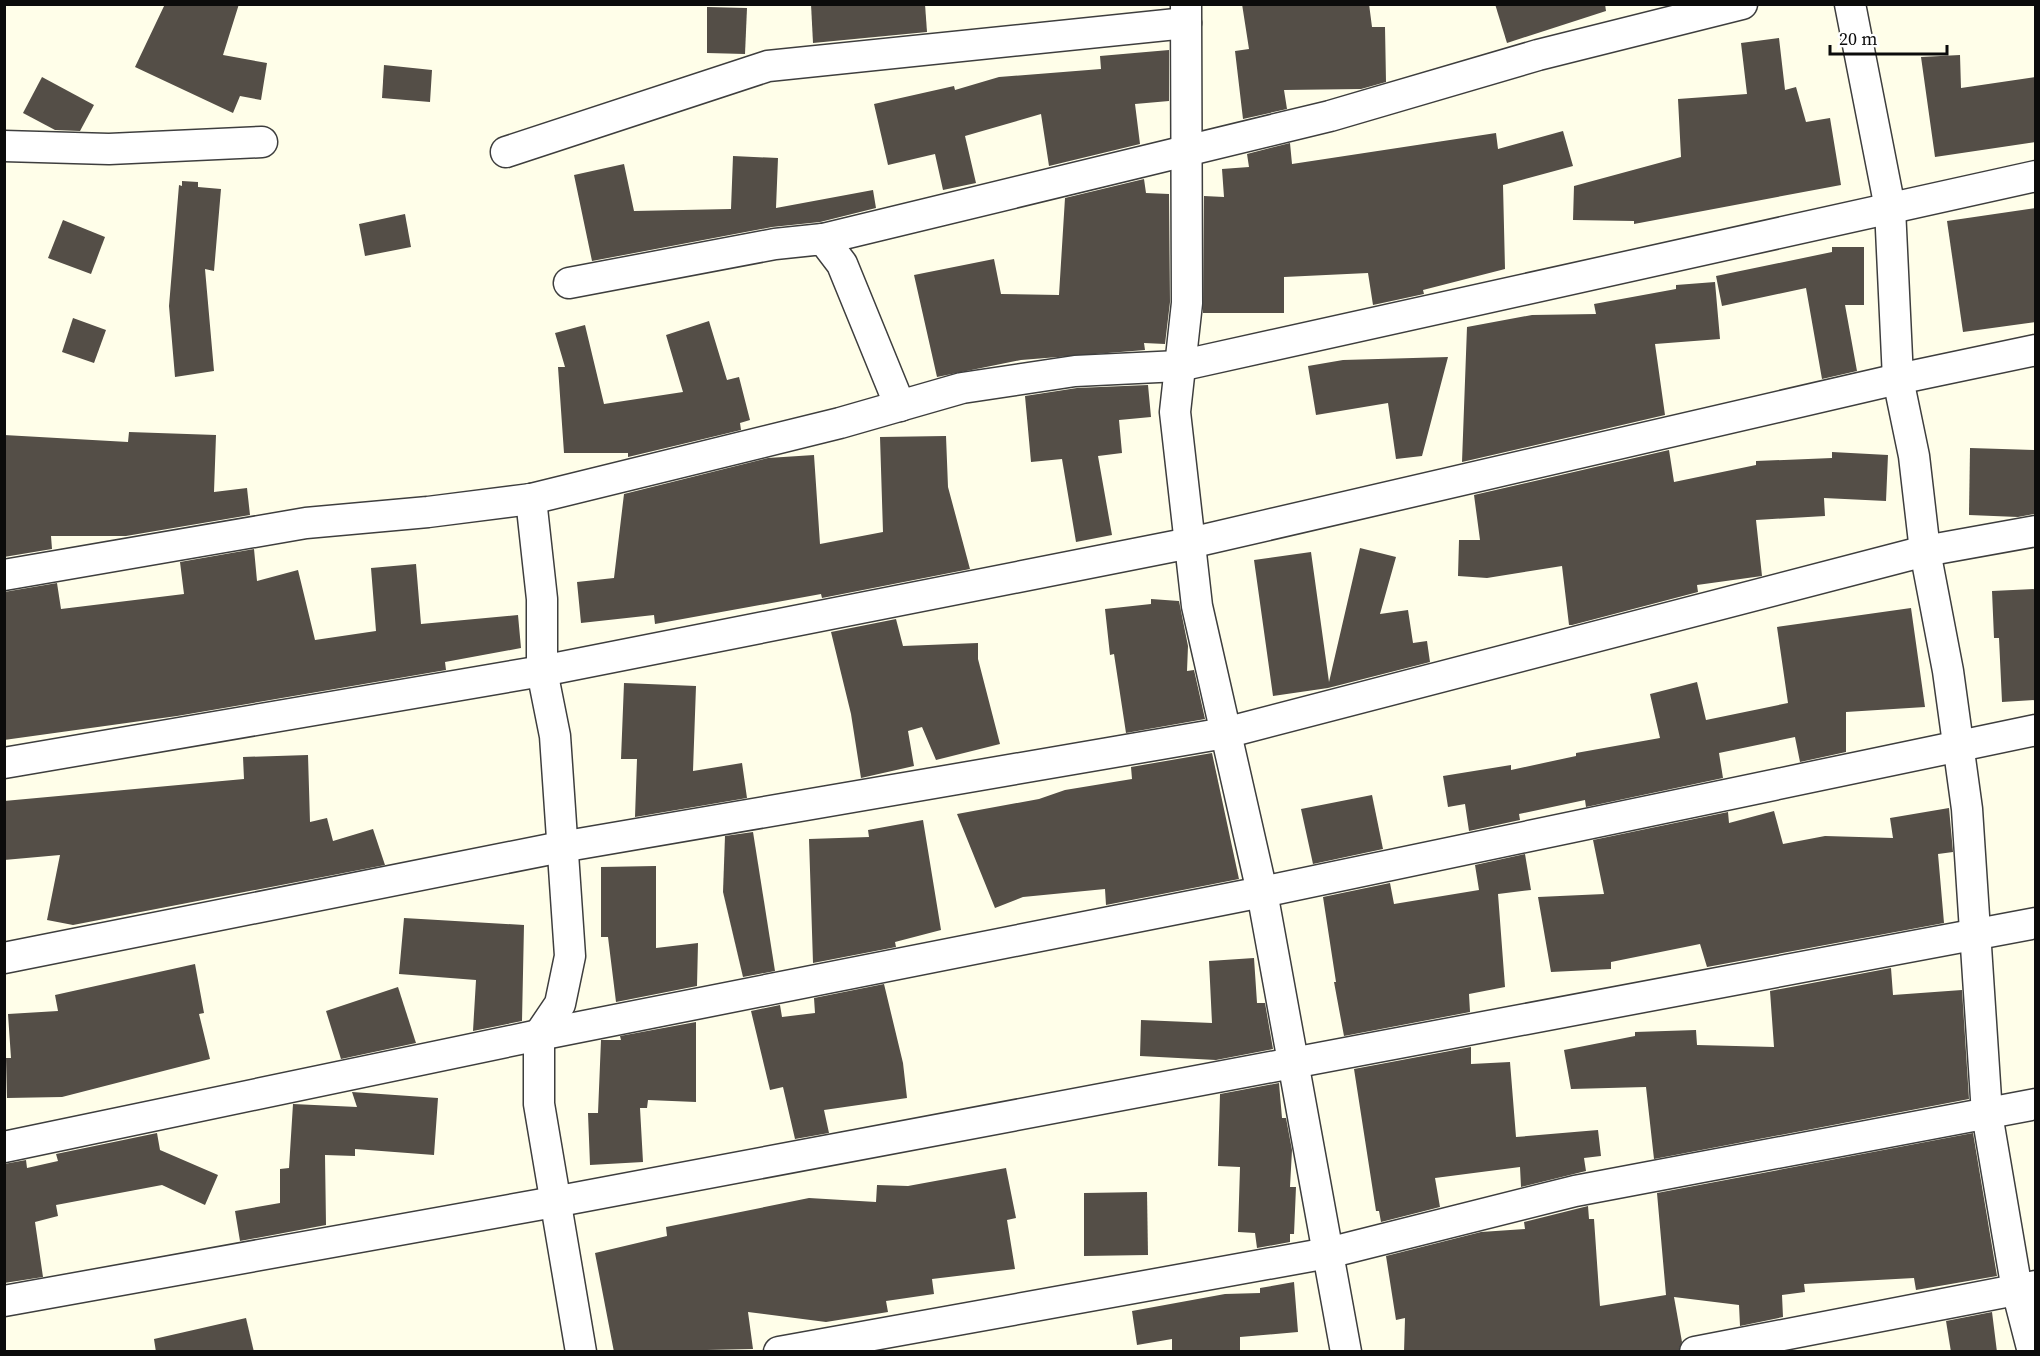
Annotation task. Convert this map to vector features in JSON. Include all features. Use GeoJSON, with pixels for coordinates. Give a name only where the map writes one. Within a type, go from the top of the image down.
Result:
{"type":"FeatureCollection","features":[{"type":"Feature","properties":{"kind":"street"},"geometry":{"type":"LineString","coordinates":[[569,283],[775,244],[823,239],[1330,116],[1538,55],[1742,4]]}},
{"type":"Feature","properties":{"kind":"street"},"geometry":{"type":"LineString","coordinates":[[1850,4],[1890,208],[1898,379],[1914,456],[1925,551],[1948,671],[1968,819],[1987,1114],[2026,1288],[2033,1352]]}},
{"type":"Feature","properties":{"kind":"street"},"geometry":{"type":"LineString","coordinates":[[506,152],[768,66],[1186,14],[1184,152],[1187,303],[1174,412],[1197,606],[1262,892],[1346,1352]]}},
{"type":"Feature","properties":{"kind":"street"},"geometry":{"type":"LineString","coordinates":[[4,146],[109,149],[262,142]]}},
{"type":"Feature","properties":{"kind":"street"},"geometry":{"type":"LineString","coordinates":[[4,575],[306,523],[428,512],[531,499],[900,406],[962,388],[1076,371],[1179,366],[2036,176]]}},
{"type":"Feature","properties":{"kind":"street"},"geometry":{"type":"LineString","coordinates":[[823,239],[842,264],[900,406]]}},
{"type":"Feature","properties":{"kind":"street"},"geometry":{"type":"LineString","coordinates":[[4,763],[542,671],[1190,543],[1898,379],[2036,350]]}},
{"type":"Feature","properties":{"kind":"street"},"geometry":{"type":"LineString","coordinates":[[531,499],[542,599],[542,671],[555,736],[561,804],[561,847],[570,956],[560,1004],[539,1035],[539,1104],[554,1202],[582,1352]]}},
{"type":"Feature","properties":{"kind":"street"},"geometry":{"type":"LineString","coordinates":[[4,958],[561,847],[1225,732],[1925,551],[2036,531]]}},
{"type":"Feature","properties":{"kind":"street"},"geometry":{"type":"LineString","coordinates":[[4,1147],[539,1035],[1262,892],[2036,730]]}},
{"type":"Feature","properties":{"kind":"street"},"geometry":{"type":"LineString","coordinates":[[4,1301],[554,1202],[2036,923]]}},
{"type":"Feature","properties":{"kind":"street"},"geometry":{"type":"LineString","coordinates":[[779,1352],[1328,1252],[1575,1191],[2036,1104]]}},
{"type":"Feature","properties":{"kind":"street"},"geometry":{"type":"LineString","coordinates":[[1695,1352],[2026,1288]]}},
{"type":"Feature","properties":{"kind":"building"},"geometry":{"type":"Polygon","coordinates":[[[165,4],[239,4],[223,55],[267,63],[261,100],[240,96],[233,113],[135,67],[165,4]]]}},
{"type":"Feature","properties":{"kind":"building"},"geometry":{"type":"Polygon","coordinates":[[[811,4],[925,4],[927,32],[813,43],[811,4]]]}},
{"type":"Feature","properties":{"kind":"building"},"geometry":{"type":"Polygon","coordinates":[[[1242,4],[1369,4],[1372,27],[1385,27],[1386,82],[1361,89],[1284,90],[1287,109],[1243,119],[1235,51],[1249,49],[1242,4]]]}},
{"type":"Feature","properties":{"kind":"building"},"geometry":{"type":"Polygon","coordinates":[[[1495,4],[1605,4],[1606,11],[1507,43],[1495,4]]]}},
{"type":"Feature","properties":{"kind":"building"},"geometry":{"type":"Polygon","coordinates":[[[707,7],[747,8],[745,54],[707,53],[707,7]]]}},
{"type":"Feature","properties":{"kind":"building"},"geometry":{"type":"Polygon","coordinates":[[[1779,38],[1785,90],[1796,87],[1806,122],[1830,118],[1841,185],[1634,224],[1634,221],[1573,220],[1574,186],[1681,157],[1678,99],[1747,94],[1741,43],[1779,38]]]}},
{"type":"Feature","properties":{"kind":"building"},"geometry":{"type":"Polygon","coordinates":[[[1169,50],[1169,101],[1135,104],[1140,144],[1049,166],[1041,114],[965,136],[976,183],[943,190],[935,154],[888,165],[874,104],[954,86],[955,90],[999,77],[1101,69],[1100,56],[1169,50]]]}},
{"type":"Feature","properties":{"kind":"building"},"geometry":{"type":"Polygon","coordinates":[[[1960,55],[1961,88],[2036,77],[2036,142],[1935,157],[1921,57],[1960,55]]]}},
{"type":"Feature","properties":{"kind":"building"},"geometry":{"type":"Polygon","coordinates":[[[384,65],[432,70],[430,102],[382,98],[384,65]]]}},
{"type":"Feature","properties":{"kind":"building"},"geometry":{"type":"Polygon","coordinates":[[[42,77],[94,105],[80,131],[55,130],[23,113],[42,77]]]}},
{"type":"Feature","properties":{"kind":"building"},"geometry":{"type":"Polygon","coordinates":[[[1563,131],[1573,166],[1503,185],[1505,269],[1423,290],[1424,294],[1373,305],[1368,273],[1284,277],[1284,313],[1203,313],[1204,196],[1224,197],[1222,169],[1249,167],[1247,154],[1290,143],[1292,164],[1496,133],[1498,149],[1563,131]]]}},
{"type":"Feature","properties":{"kind":"building"},"geometry":{"type":"Polygon","coordinates":[[[733,156],[778,158],[776,208],[873,190],[876,208],[820,222],[772,227],[592,261],[574,175],[624,164],[634,211],[731,209],[733,156]]]}},
{"type":"Feature","properties":{"kind":"building"},"geometry":{"type":"Polygon","coordinates":[[[1144,179],[1146,193],[1169,194],[1170,302],[1165,344],[1144,343],[1145,350],[1021,360],[937,377],[914,275],[994,259],[1001,294],[1059,295],[1065,198],[1144,179]]]}},
{"type":"Feature","properties":{"kind":"building"},"geometry":{"type":"Polygon","coordinates":[[[182,181],[198,182],[198,187],[221,189],[214,271],[205,269],[214,371],[175,377],[169,306],[179,185],[182,186],[182,181]]]}},
{"type":"Feature","properties":{"kind":"building"},"geometry":{"type":"Polygon","coordinates":[[[2036,208],[2036,322],[1963,332],[1947,221],[2036,208]]]}},
{"type":"Feature","properties":{"kind":"building"},"geometry":{"type":"Polygon","coordinates":[[[405,214],[411,247],[365,256],[359,224],[405,214]]]}},
{"type":"Feature","properties":{"kind":"building"},"geometry":{"type":"Polygon","coordinates":[[[63,220],[105,237],[91,274],[48,258],[63,220]]]}},
{"type":"Feature","properties":{"kind":"building"},"geometry":{"type":"Polygon","coordinates":[[[1832,247],[1864,247],[1864,305],[1845,305],[1857,371],[1822,379],[1806,288],[1722,306],[1716,276],[1832,252],[1832,247]]]}},
{"type":"Feature","properties":{"kind":"building"},"geometry":{"type":"Polygon","coordinates":[[[1715,282],[1720,339],[1655,344],[1665,415],[1462,462],[1467,327],[1532,315],[1596,314],[1594,304],[1676,289],[1676,285],[1715,282]]]}},
{"type":"Feature","properties":{"kind":"building"},"geometry":{"type":"Polygon","coordinates":[[[73,318],[106,330],[94,363],[62,352],[73,318]]]}},
{"type":"Feature","properties":{"kind":"building"},"geometry":{"type":"Polygon","coordinates":[[[709,321],[727,380],[739,377],[750,420],[740,423],[741,430],[628,457],[628,453],[564,453],[558,367],[565,367],[555,333],[585,325],[604,404],[683,392],[666,335],[709,321]]]}},
{"type":"Feature","properties":{"kind":"building"},"geometry":{"type":"Polygon","coordinates":[[[1448,357],[1422,456],[1396,459],[1388,403],[1316,415],[1308,366],[1343,360],[1448,357]]]}},
{"type":"Feature","properties":{"kind":"building"},"geometry":{"type":"Polygon","coordinates":[[[1148,385],[1151,417],[1119,420],[1122,453],[1098,456],[1112,535],[1076,542],[1062,459],[1031,462],[1025,396],[1077,388],[1148,385]]]}},
{"type":"Feature","properties":{"kind":"building"},"geometry":{"type":"Polygon","coordinates":[[[129,432],[216,435],[214,492],[247,488],[250,515],[126,536],[51,536],[52,549],[4,557],[4,435],[128,442],[129,432]]]}},
{"type":"Feature","properties":{"kind":"building"},"geometry":{"type":"Polygon","coordinates":[[[946,436],[948,487],[970,569],[822,598],[821,594],[655,624],[654,615],[581,623],[577,582],[614,578],[624,494],[768,458],[814,455],[820,544],[883,532],[880,437],[946,436]]]}},
{"type":"Feature","properties":{"kind":"building"},"geometry":{"type":"Polygon","coordinates":[[[1970,448],[2035,450],[2034,514],[2018,517],[1969,515],[1970,448]]]}},
{"type":"Feature","properties":{"kind":"building"},"geometry":{"type":"Polygon","coordinates":[[[1669,450],[1674,482],[1756,465],[1756,461],[1832,458],[1832,452],[1888,455],[1886,501],[1824,498],[1825,516],[1756,520],[1762,576],[1697,585],[1698,592],[1572,625],[1569,625],[1562,566],[1487,578],[1458,576],[1459,540],[1480,540],[1474,495],[1669,450]]]}},
{"type":"Feature","properties":{"kind":"building"},"geometry":{"type":"Polygon","coordinates":[[[1360,548],[1396,557],[1380,614],[1408,610],[1413,643],[1427,641],[1430,662],[1328,688],[1273,696],[1254,560],[1311,552],[1329,682],[1360,548]]]}},
{"type":"Feature","properties":{"kind":"building"},"geometry":{"type":"Polygon","coordinates":[[[254,549],[257,581],[298,570],[315,640],[376,631],[371,568],[416,564],[421,624],[518,615],[521,648],[445,662],[446,670],[177,716],[4,740],[4,592],[57,583],[61,609],[184,594],[180,562],[254,549]]]}},
{"type":"Feature","properties":{"kind":"building"},"geometry":{"type":"Polygon","coordinates":[[[2036,589],[2036,700],[2002,702],[1999,638],[1994,638],[1992,591],[2036,589]]]}},
{"type":"Feature","properties":{"kind":"building"},"geometry":{"type":"Polygon","coordinates":[[[1151,599],[1179,601],[1188,646],[1187,671],[1194,670],[1205,719],[1126,733],[1114,654],[1110,655],[1105,609],[1151,604],[1151,599]]]}},
{"type":"Feature","properties":{"kind":"building"},"geometry":{"type":"Polygon","coordinates":[[[1911,608],[1925,707],[1846,712],[1846,752],[1800,762],[1795,737],[1719,753],[1723,778],[1586,807],[1585,800],[1519,814],[1520,820],[1469,831],[1465,804],[1448,807],[1443,776],[1511,765],[1511,770],[1576,756],[1576,753],[1660,738],[1650,694],[1697,682],[1706,720],[1788,703],[1777,627],[1911,608]]]}},
{"type":"Feature","properties":{"kind":"building"},"geometry":{"type":"Polygon","coordinates":[[[896,619],[903,646],[978,643],[978,659],[1000,744],[936,760],[922,727],[908,731],[914,766],[861,778],[851,714],[831,632],[896,619]]]}},
{"type":"Feature","properties":{"kind":"building"},"geometry":{"type":"Polygon","coordinates":[[[624,683],[696,686],[693,771],[742,763],[747,798],[635,817],[637,759],[621,759],[624,683]]]}},
{"type":"Feature","properties":{"kind":"building"},"geometry":{"type":"Polygon","coordinates":[[[1212,753],[1239,879],[1106,905],[1105,889],[1023,897],[995,908],[957,814],[1039,799],[1065,790],[1132,779],[1131,767],[1212,753]]]}},
{"type":"Feature","properties":{"kind":"building"},"geometry":{"type":"Polygon","coordinates":[[[308,755],[310,822],[327,818],[333,841],[373,829],[385,865],[73,925],[47,920],[60,855],[4,860],[4,801],[244,779],[243,757],[308,755]]]}},
{"type":"Feature","properties":{"kind":"building"},"geometry":{"type":"Polygon","coordinates":[[[1372,795],[1383,849],[1313,864],[1301,809],[1372,795]]]}},
{"type":"Feature","properties":{"kind":"building"},"geometry":{"type":"Polygon","coordinates":[[[1949,808],[1953,852],[1938,854],[1944,923],[1707,967],[1700,944],[1611,962],[1611,969],[1551,972],[1538,897],[1604,894],[1593,840],[1728,812],[1729,823],[1774,811],[1783,844],[1825,836],[1893,838],[1890,818],[1949,808]]]}},
{"type":"Feature","properties":{"kind":"building"},"geometry":{"type":"Polygon","coordinates":[[[923,820],[941,930],[895,942],[896,947],[813,963],[809,839],[869,837],[868,830],[923,820]]]}},
{"type":"Feature","properties":{"kind":"building"},"geometry":{"type":"Polygon","coordinates":[[[753,832],[775,971],[743,977],[723,892],[725,836],[753,832]]]}},
{"type":"Feature","properties":{"kind":"building"},"geometry":{"type":"Polygon","coordinates":[[[1525,854],[1531,890],[1498,894],[1505,987],[1469,994],[1470,1012],[1344,1036],[1334,982],[1336,982],[1323,897],[1390,883],[1394,904],[1479,890],[1475,865],[1525,854]]]}},
{"type":"Feature","properties":{"kind":"building"},"geometry":{"type":"Polygon","coordinates":[[[656,866],[656,948],[698,943],[697,986],[616,1002],[608,937],[601,937],[601,867],[656,866]]]}},
{"type":"Feature","properties":{"kind":"building"},"geometry":{"type":"Polygon","coordinates":[[[404,918],[524,925],[522,1021],[473,1031],[476,980],[399,974],[404,918]]]}},
{"type":"Feature","properties":{"kind":"building"},"geometry":{"type":"Polygon","coordinates":[[[1254,958],[1257,1003],[1265,1003],[1273,1049],[1216,1060],[1140,1056],[1141,1020],[1212,1023],[1209,961],[1254,958]]]}},
{"type":"Feature","properties":{"kind":"building"},"geometry":{"type":"Polygon","coordinates":[[[195,964],[204,1013],[199,1014],[210,1059],[62,1097],[7,1098],[6,1058],[11,1058],[8,1014],[58,1011],[55,995],[195,964]]]}},
{"type":"Feature","properties":{"kind":"building"},"geometry":{"type":"Polygon","coordinates":[[[1891,968],[1893,995],[1962,990],[1969,1099],[1654,1159],[1646,1087],[1571,1089],[1564,1050],[1635,1036],[1635,1032],[1696,1030],[1697,1045],[1774,1047],[1770,991],[1891,968]]]}},
{"type":"Feature","properties":{"kind":"building"},"geometry":{"type":"Polygon","coordinates":[[[884,984],[903,1063],[907,1098],[824,1110],[829,1133],[795,1139],[783,1087],[770,1090],[751,1011],[780,1005],[782,1017],[815,1013],[814,998],[884,984]]]}},
{"type":"Feature","properties":{"kind":"building"},"geometry":{"type":"Polygon","coordinates":[[[398,987],[416,1043],[341,1059],[326,1011],[398,987]]]}},
{"type":"Feature","properties":{"kind":"building"},"geometry":{"type":"Polygon","coordinates":[[[696,1022],[696,1102],[648,1100],[647,1108],[640,1108],[643,1162],[590,1165],[588,1113],[598,1113],[601,1040],[621,1040],[620,1036],[696,1022]]]}},
{"type":"Feature","properties":{"kind":"building"},"geometry":{"type":"Polygon","coordinates":[[[1471,1047],[1471,1064],[1510,1062],[1516,1137],[1598,1130],[1601,1156],[1584,1158],[1586,1171],[1521,1187],[1520,1167],[1435,1178],[1440,1207],[1381,1222],[1379,1211],[1376,1211],[1354,1069],[1471,1047]]]}},
{"type":"Feature","properties":{"kind":"building"},"geometry":{"type":"Polygon","coordinates":[[[1279,1083],[1282,1118],[1286,1118],[1292,1150],[1290,1187],[1296,1187],[1294,1234],[1290,1234],[1290,1242],[1257,1248],[1255,1233],[1238,1232],[1240,1167],[1218,1166],[1220,1094],[1279,1083]]]}},
{"type":"Feature","properties":{"kind":"building"},"geometry":{"type":"Polygon","coordinates":[[[352,1092],[438,1098],[434,1155],[355,1149],[355,1156],[325,1155],[326,1225],[240,1241],[235,1211],[280,1203],[280,1169],[289,1168],[293,1104],[357,1107],[352,1092]]]}},
{"type":"Feature","properties":{"kind":"building"},"geometry":{"type":"Polygon","coordinates":[[[157,1133],[160,1150],[218,1175],[205,1205],[162,1185],[56,1205],[58,1216],[35,1222],[43,1277],[4,1283],[4,1164],[26,1160],[27,1168],[58,1161],[56,1154],[157,1133]]]}},
{"type":"Feature","properties":{"kind":"building"},"geometry":{"type":"Polygon","coordinates":[[[1973,1133],[1997,1276],[1916,1290],[1914,1278],[1804,1284],[1805,1292],[1782,1295],[1783,1317],[1740,1326],[1739,1305],[1674,1297],[1682,1342],[1678,1352],[1404,1352],[1405,1318],[1396,1320],[1386,1256],[1481,1232],[1525,1229],[1524,1222],[1588,1206],[1589,1219],[1594,1219],[1600,1306],[1666,1295],[1657,1193],[1973,1133]]]}},
{"type":"Feature","properties":{"kind":"building"},"geometry":{"type":"Polygon","coordinates":[[[1006,1168],[1016,1218],[1007,1220],[1015,1269],[932,1279],[934,1294],[886,1301],[888,1312],[826,1322],[748,1312],[753,1349],[614,1352],[595,1253],[667,1236],[666,1227],[809,1198],[876,1202],[877,1185],[908,1186],[1006,1168]]]}},
{"type":"Feature","properties":{"kind":"building"},"geometry":{"type":"Polygon","coordinates":[[[1147,1192],[1148,1255],[1084,1256],[1084,1193],[1147,1192]]]}},
{"type":"Feature","properties":{"kind":"building"},"geometry":{"type":"Polygon","coordinates":[[[1294,1282],[1298,1332],[1240,1337],[1240,1352],[1172,1352],[1172,1339],[1137,1345],[1132,1311],[1225,1294],[1260,1293],[1260,1288],[1294,1282]]]}},
{"type":"Feature","properties":{"kind":"building"},"geometry":{"type":"Polygon","coordinates":[[[1992,1312],[1997,1352],[1951,1352],[1946,1321],[1992,1312]]]}},
{"type":"Feature","properties":{"kind":"building"},"geometry":{"type":"Polygon","coordinates":[[[246,1318],[254,1352],[156,1352],[154,1339],[246,1318]]]}}]}
